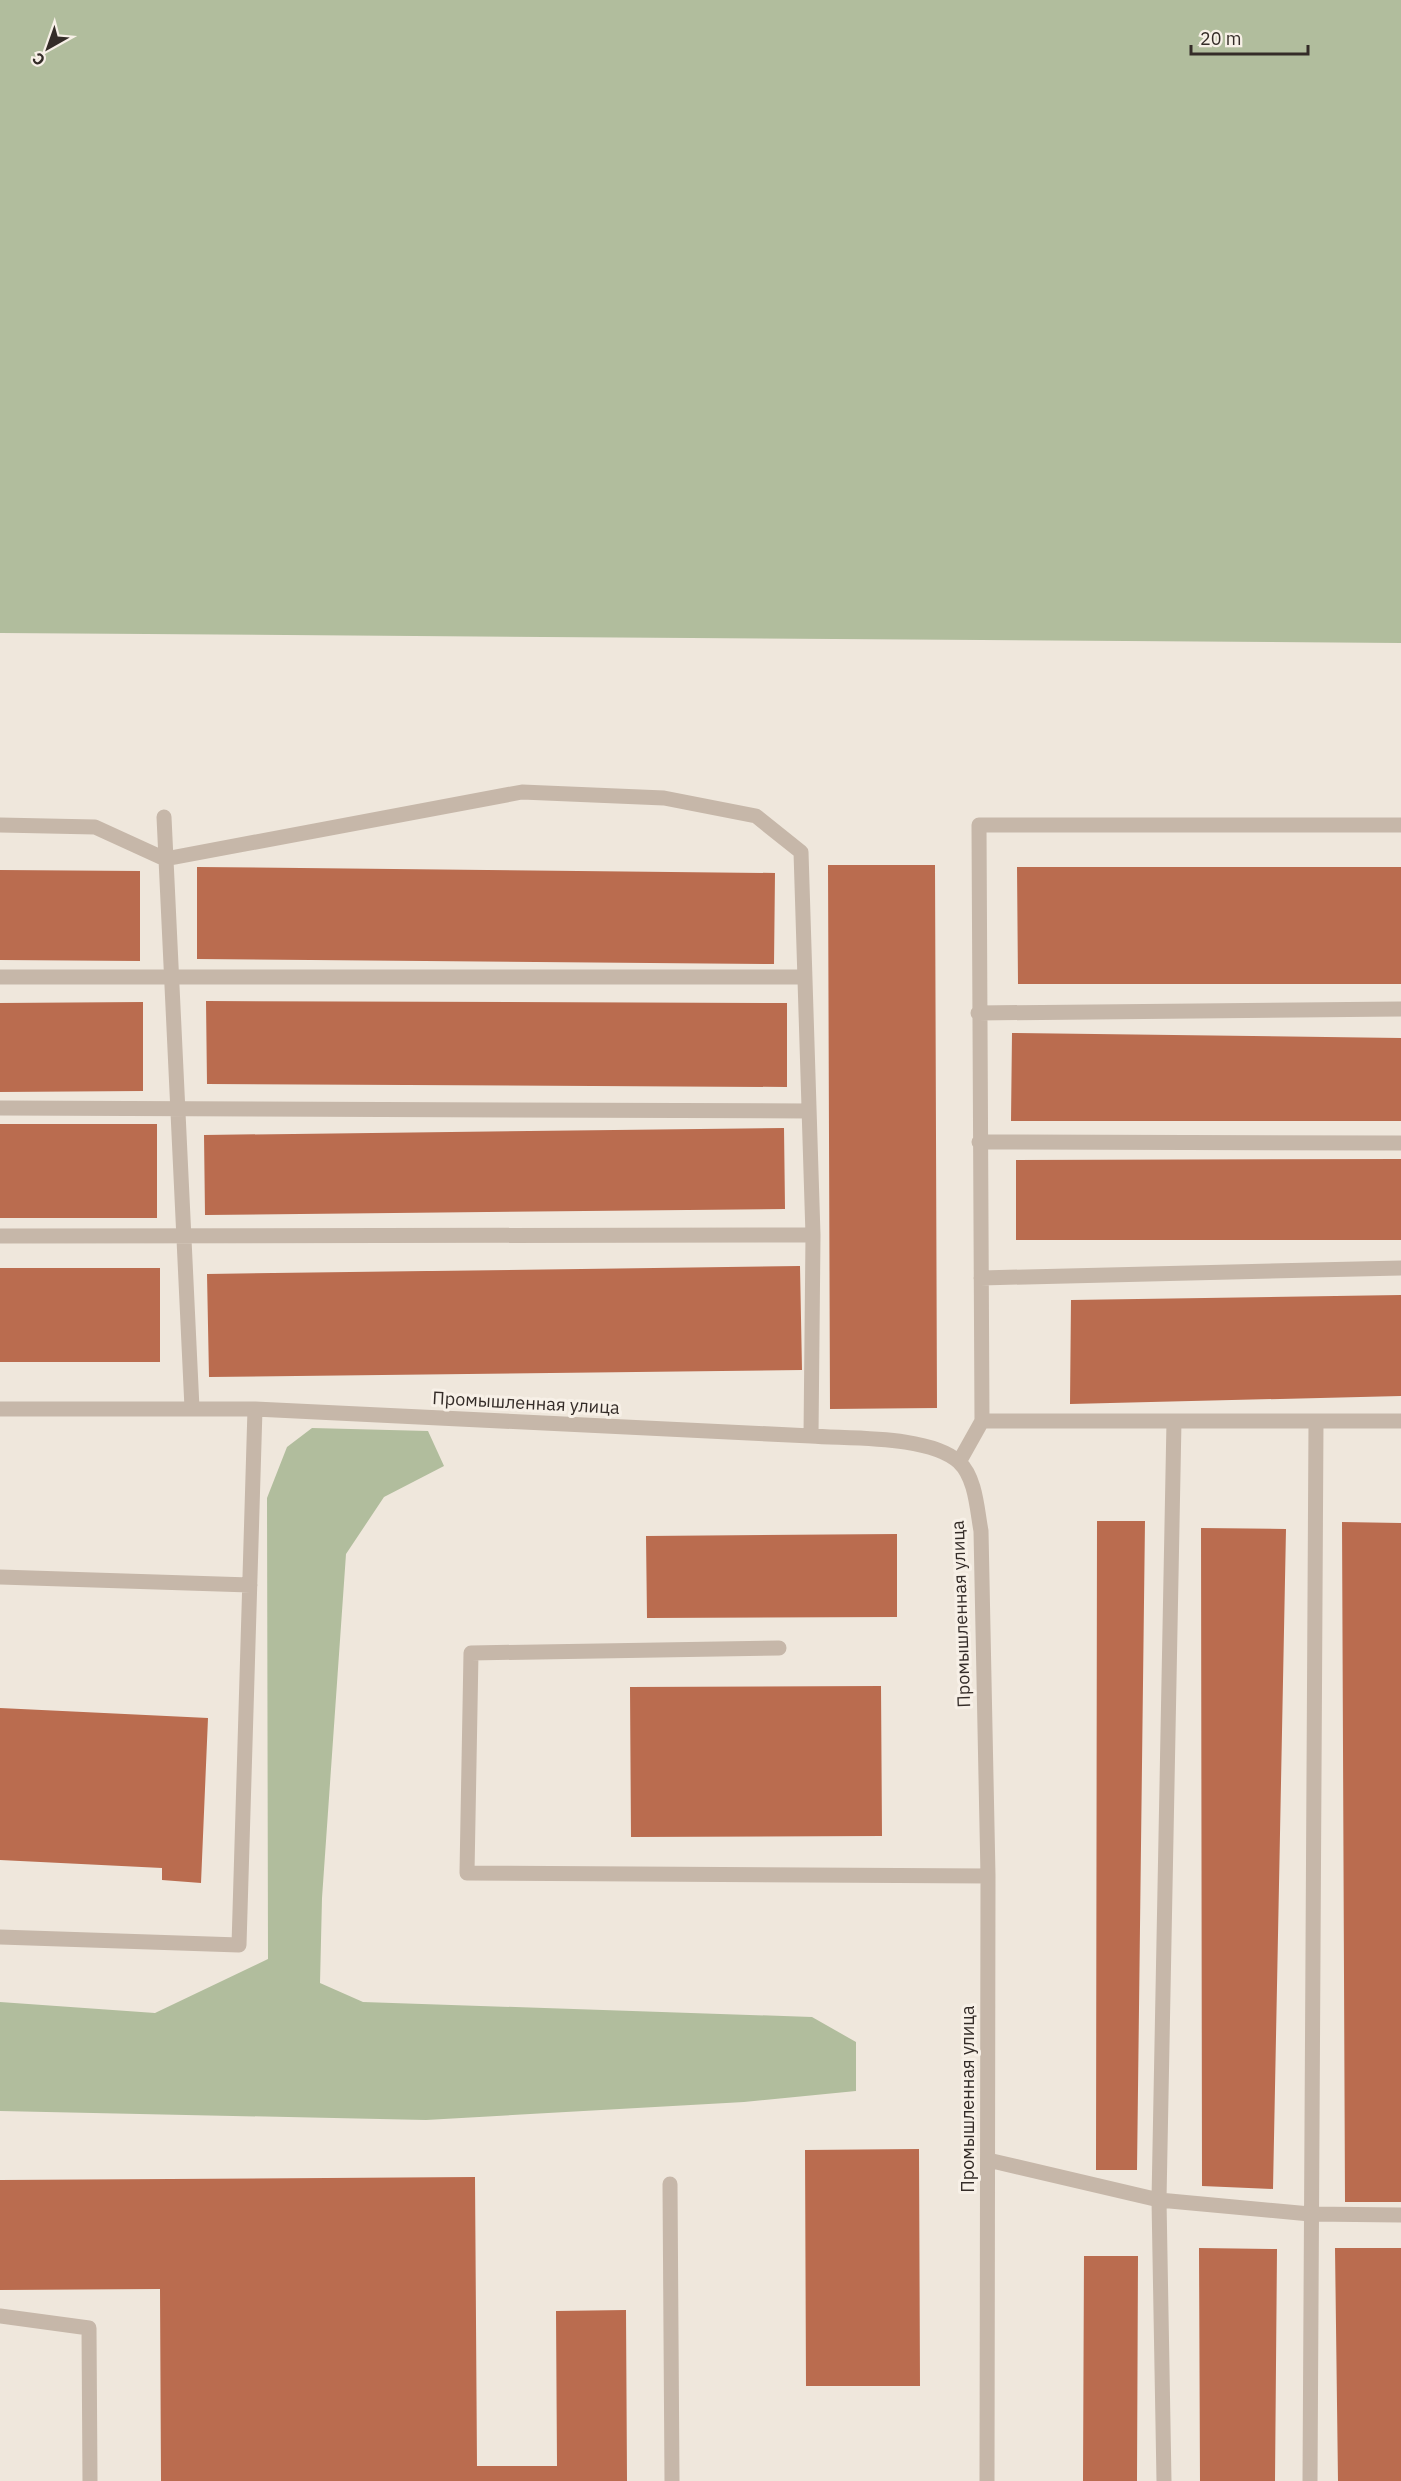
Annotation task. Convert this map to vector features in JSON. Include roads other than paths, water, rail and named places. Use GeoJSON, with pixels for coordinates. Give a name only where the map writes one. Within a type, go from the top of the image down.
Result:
{"type":"FeatureCollection","features":[{"type":"Feature","properties":{"kind":"street"},"geometry":{"type":"LineString","coordinates":[[0,825],[95,827],[165,860],[522,792],[664,798],[756,816],[801,852],[813,1235],[811,1436]]}},
{"type":"Feature","properties":{"kind":"street"},"geometry":{"type":"LineString","coordinates":[[164,817],[192,1408]]}},
{"type":"Feature","properties":{"kind":"street"},"geometry":{"type":"LineString","coordinates":[[959,1462],[982,1421],[978,1013],[979,825],[1401,825]]}},
{"type":"Feature","properties":{"kind":"street"},"geometry":{"type":"LineString","coordinates":[[0,977],[805,977]]}},
{"type":"Feature","properties":{"kind":"street"},"geometry":{"type":"LineString","coordinates":[[978,1013],[1401,1009]]}},
{"type":"Feature","properties":{"kind":"street"},"geometry":{"type":"LineString","coordinates":[[0,1108],[809,1111]]}},
{"type":"Feature","properties":{"kind":"street"},"geometry":{"type":"LineString","coordinates":[[979,1142],[1401,1143]]}},
{"type":"Feature","properties":{"kind":"street"},"geometry":{"type":"LineString","coordinates":[[0,1236],[813,1235]]}},
{"type":"Feature","properties":{"kind":"street"},"geometry":{"type":"LineString","coordinates":[[981,1278],[1401,1268]]}},
{"type":"Feature","properties":{"kind":"street","name":"Промышленная улица"},"geometry":{"type":"LineString","coordinates":[[0,1409],[255,1409],[811,1436],[894,1441],[923,1446],[933,1448],[959,1462],[974,1490],[981,1531],[988,1876],[987,2481]]}},
{"type":"Feature","properties":{"kind":"street"},"geometry":{"type":"LineString","coordinates":[[0,1937],[239,1945],[255,1409]]}},
{"type":"Feature","properties":{"kind":"street"},"geometry":{"type":"LineString","coordinates":[[982,1421],[1401,1422]]}},
{"type":"Feature","properties":{"kind":"street"},"geometry":{"type":"LineString","coordinates":[[1164,2481],[1159,2200],[1174,1421]]}},
{"type":"Feature","properties":{"kind":"street"},"geometry":{"type":"LineString","coordinates":[[1310,2481],[1316,1422]]}},
{"type":"Feature","properties":{"kind":"street"},"geometry":{"type":"LineString","coordinates":[[0,1577],[250,1585]]}},
{"type":"Feature","properties":{"kind":"street"},"geometry":{"type":"LineString","coordinates":[[779,1648],[471,1653],[467,1873],[988,1876]]}},
{"type":"Feature","properties":{"kind":"street"},"geometry":{"type":"LineString","coordinates":[[988,2160],[1159,2200],[1310,2214],[1401,2215]]}},
{"type":"Feature","properties":{"kind":"street"},"geometry":{"type":"LineString","coordinates":[[670,2184],[672,2481]]}},
{"type":"Feature","properties":{"kind":"street"},"geometry":{"type":"LineString","coordinates":[[0,2316],[89,2328],[90,2481]]}}]}
